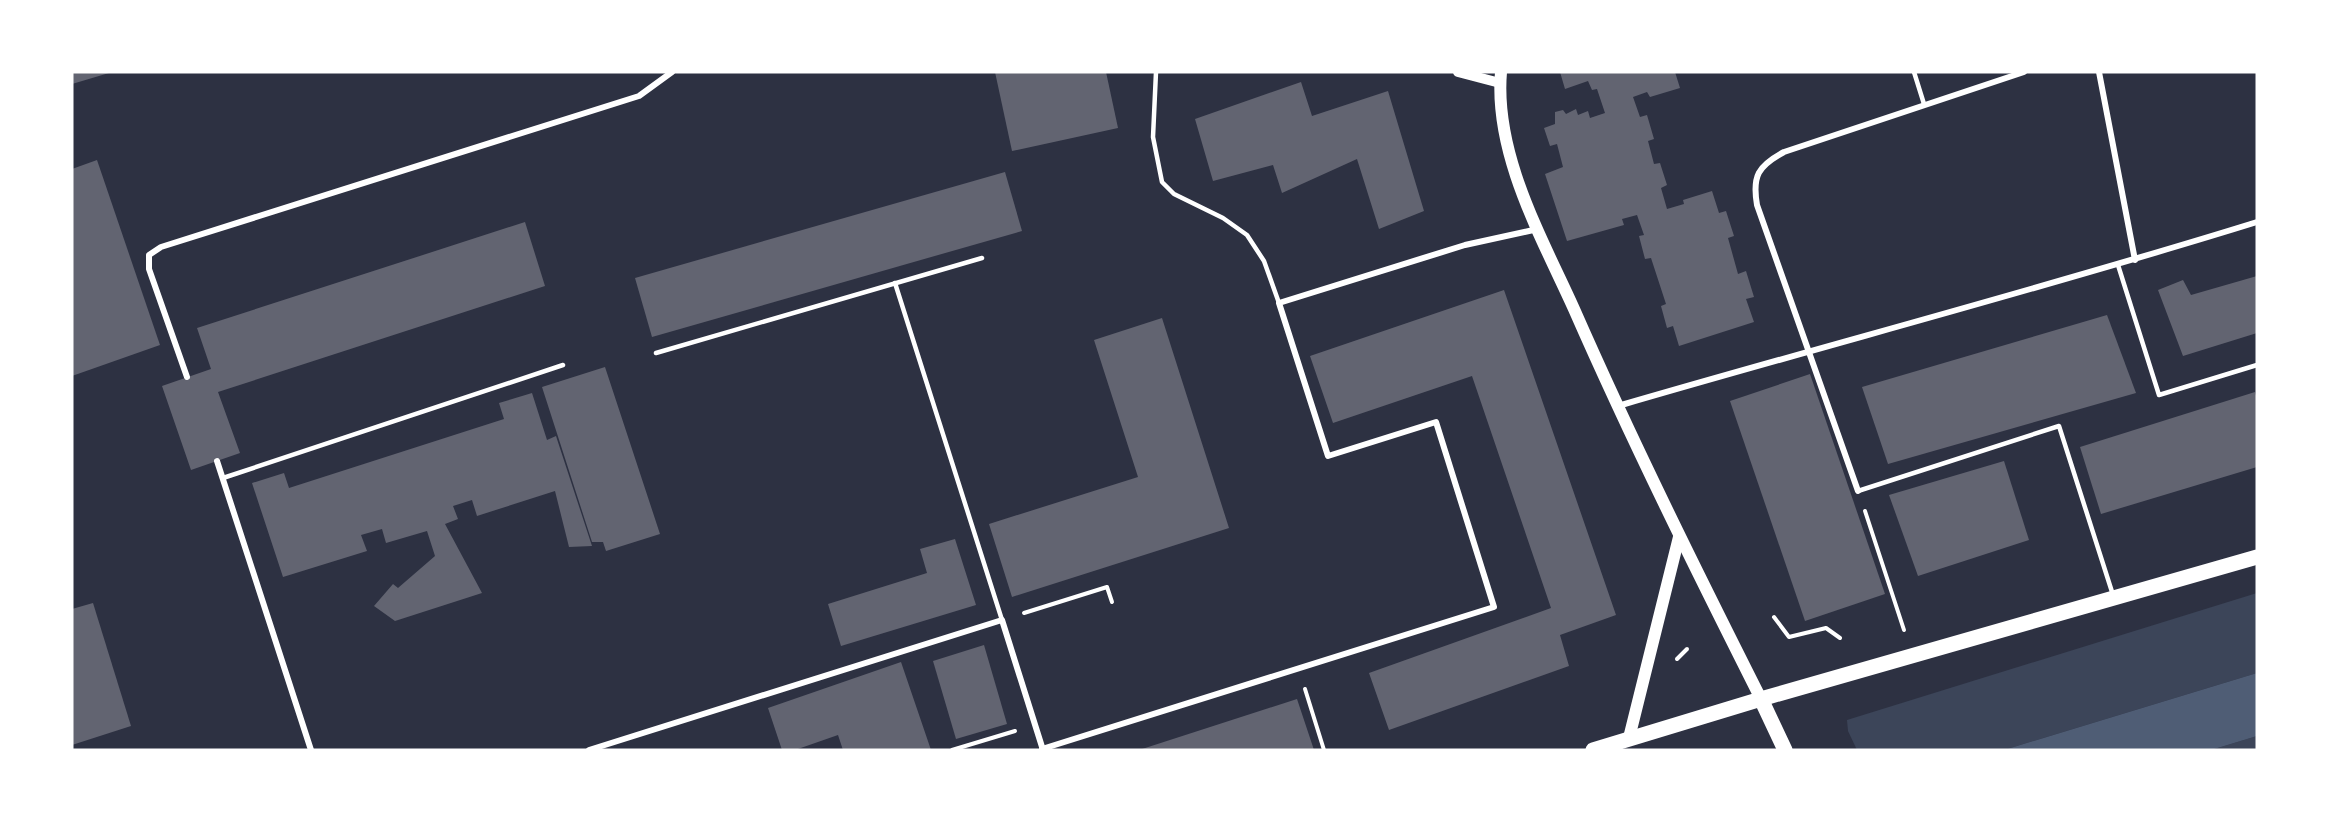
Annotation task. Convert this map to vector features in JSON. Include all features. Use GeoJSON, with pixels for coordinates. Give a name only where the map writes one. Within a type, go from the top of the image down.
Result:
{"type":"FeatureCollection","features":[{"type":"Feature","properties":{"kind":"main road"},"geometry":{"type":"LineString","coordinates":[[1500,78],[1502,123],[1512,164],[1539,229],[1617,407],[1785,750]]}},
{"type":"Feature","properties":{"kind":"main road"},"geometry":{"type":"LineString","coordinates":[[1629,738],[1679,537]]}},
{"type":"Feature","properties":{"kind":"main road"},"geometry":{"type":"LineString","coordinates":[[1593,750],[1761,699],[2257,557]]}},
{"type":"Feature","properties":{"kind":"street"},"geometry":{"type":"LineString","coordinates":[[187,377],[149,269],[149,255],[161,247],[639,96],[672,72]]}},
{"type":"Feature","properties":{"kind":"street"},"geometry":{"type":"LineString","coordinates":[[1458,72],[1500,78]]}},
{"type":"Feature","properties":{"kind":"street"},"geometry":{"type":"LineString","coordinates":[[1858,491],[1757,205],[1754,189],[1757,174],[1767,161],[1784,152],[2024,72]]}},
{"type":"Feature","properties":{"kind":"street"},"geometry":{"type":"LineString","coordinates":[[2099,72],[2135,260]]}},
{"type":"Feature","properties":{"kind":"street"},"geometry":{"type":"LineString","coordinates":[[1617,407],[1809,350],[2118,265],[2257,222]]}},
{"type":"Feature","properties":{"kind":"street"},"geometry":{"type":"LineString","coordinates":[[589,750],[1002,620],[1042,749],[1494,607],[1437,422],[1328,456],[1279,303],[1465,245],[1539,229]]}},
{"type":"Feature","properties":{"kind":"street"},"geometry":{"type":"LineString","coordinates":[[217,461],[311,750]]}},
{"type":"Feature","properties":{"kind":"lane"},"geometry":{"type":"LineString","coordinates":[[1156,72],[1153,137],[1162,182],[1174,195],[1223,218],[1247,235],[1264,261],[1279,303]]}},
{"type":"Feature","properties":{"kind":"lane"},"geometry":{"type":"LineString","coordinates":[[1914,72],[1924,104]]}},
{"type":"Feature","properties":{"kind":"lane"},"geometry":{"type":"LineString","coordinates":[[656,353],[982,258]]}},
{"type":"Feature","properties":{"kind":"lane"},"geometry":{"type":"LineString","coordinates":[[2118,265],[2159,395],[2257,365]]}},
{"type":"Feature","properties":{"kind":"lane"},"geometry":{"type":"LineString","coordinates":[[896,283],[1002,620]]}},
{"type":"Feature","properties":{"kind":"lane"},"geometry":{"type":"LineString","coordinates":[[223,478],[563,365]]}},
{"type":"Feature","properties":{"kind":"lane"},"geometry":{"type":"LineString","coordinates":[[1858,491],[2059,426],[2114,597]]}},
{"type":"Feature","properties":{"kind":"path"},"geometry":{"type":"LineString","coordinates":[[1858,491],[1912,656]]}},
{"type":"Feature","properties":{"kind":"path"},"geometry":{"type":"LineString","coordinates":[[1002,620],[1107,587],[1112,602]]}},
{"type":"Feature","properties":{"kind":"path"},"geometry":{"type":"LineString","coordinates":[[1774,617],[1790,637],[1826,628],[1840,638]]}},
{"type":"Feature","properties":{"kind":"path"},"geometry":{"type":"LineString","coordinates":[[1299,669],[1324,750]]}},
{"type":"Feature","properties":{"kind":"path"},"geometry":{"type":"LineString","coordinates":[[952,750],[1035,726]]}},
{"type":"Feature","properties":{"kind":"shaded area"},"geometry":{"type":"Polygon","coordinates":[[[2257,593],[2257,673],[2004,750],[1857,750],[1848,731],[1847,720],[2257,593]]]}},
{"type":"Feature","properties":{"kind":"shaded area"},"geometry":{"type":"Polygon","coordinates":[[[2257,673],[2257,736],[2211,750],[2004,750],[2257,673]]]}},
{"type":"Feature","properties":{"kind":"shaded area"},"geometry":{"type":"Polygon","coordinates":[[[2257,736],[2257,750],[2211,750],[2257,736]]]}},
{"type":"Feature","properties":{"kind":"building"},"geometry":{"type":"Polygon","coordinates":[[[72,72],[109,72],[109,73],[72,84],[72,72]]]}},
{"type":"Feature","properties":{"kind":"building"},"geometry":{"type":"Polygon","coordinates":[[[995,72],[1106,72],[1118,128],[1012,151],[995,72]]]}},
{"type":"Feature","properties":{"kind":"building"},"geometry":{"type":"Polygon","coordinates":[[[1560,72],[1675,72],[1680,88],[1650,97],[1647,92],[1633,97],[1640,117],[1647,115],[1654,139],[1648,141],[1654,164],[1660,163],[1667,185],[1661,188],[1667,209],[1684,204],[1683,200],[1712,191],[1719,213],[1726,211],[1734,236],[1728,238],[1738,274],[1746,271],[1754,297],[1746,299],[1754,322],[1679,346],[1673,326],[1667,328],[1661,306],[1666,304],[1651,258],[1645,259],[1639,236],[1644,235],[1637,215],[1622,219],[1624,225],[1567,241],[1545,174],[1563,167],[1557,144],[1550,146],[1544,128],[1555,124],[1555,112],[1563,110],[1566,114],[1576,109],[1578,115],[1588,111],[1590,118],[1605,113],[1597,89],[1592,90],[1588,81],[1565,89],[1560,72]]]}},
{"type":"Feature","properties":{"kind":"building"},"geometry":{"type":"Polygon","coordinates":[[[1301,82],[1312,116],[1388,91],[1424,211],[1379,229],[1357,159],[1282,193],[1273,165],[1213,181],[1195,119],[1301,82]]]}},
{"type":"Feature","properties":{"kind":"building"},"geometry":{"type":"Polygon","coordinates":[[[97,160],[160,345],[72,376],[72,169],[97,160]]]}},
{"type":"Feature","properties":{"kind":"building"},"geometry":{"type":"Polygon","coordinates":[[[1005,172],[1022,231],[652,337],[635,278],[1005,172]]]}},
{"type":"Feature","properties":{"kind":"building"},"geometry":{"type":"Polygon","coordinates":[[[525,222],[545,286],[218,392],[240,453],[191,470],[162,386],[211,369],[197,328],[525,222]]]}},
{"type":"Feature","properties":{"kind":"building"},"geometry":{"type":"Polygon","coordinates":[[[2257,276],[2257,333],[2183,356],[2158,290],[2183,280],[2191,295],[2257,276]]]}},
{"type":"Feature","properties":{"kind":"building"},"geometry":{"type":"Polygon","coordinates":[[[1504,290],[1616,615],[1560,635],[1569,666],[1389,730],[1369,673],[1551,608],[1472,376],[1333,423],[1310,356],[1504,290]]]}},
{"type":"Feature","properties":{"kind":"building"},"geometry":{"type":"Polygon","coordinates":[[[2107,315],[2136,393],[1888,464],[1862,387],[2107,315]]]}},
{"type":"Feature","properties":{"kind":"building"},"geometry":{"type":"Polygon","coordinates":[[[1162,318],[1229,528],[1012,597],[989,524],[1138,477],[1094,340],[1162,318]]]}},
{"type":"Feature","properties":{"kind":"building"},"geometry":{"type":"Polygon","coordinates":[[[605,367],[660,534],[606,551],[603,542],[592,542],[542,387],[605,367]]]}},
{"type":"Feature","properties":{"kind":"building"},"geometry":{"type":"Polygon","coordinates":[[[1810,374],[1885,594],[1805,621],[1730,401],[1810,374]]]}},
{"type":"Feature","properties":{"kind":"building"},"geometry":{"type":"Polygon","coordinates":[[[2255,392],[2257,399],[2257,467],[2101,514],[2080,447],[2255,392]]]}},
{"type":"Feature","properties":{"kind":"building"},"geometry":{"type":"Polygon","coordinates":[[[532,393],[547,440],[556,436],[592,546],[569,547],[555,491],[477,516],[472,500],[453,506],[458,519],[445,524],[482,593],[395,621],[374,606],[393,584],[398,588],[435,556],[427,531],[386,543],[382,529],[361,535],[367,551],[283,577],[252,483],[284,473],[289,488],[504,419],[499,403],[532,393]]]}},
{"type":"Feature","properties":{"kind":"building"},"geometry":{"type":"Polygon","coordinates":[[[2004,461],[2029,540],[1918,576],[1889,495],[2004,461]]]}},
{"type":"Feature","properties":{"kind":"building"},"geometry":{"type":"Polygon","coordinates":[[[955,539],[976,605],[841,646],[828,604],[927,573],[920,549],[955,539]]]}},
{"type":"Feature","properties":{"kind":"building"},"geometry":{"type":"Polygon","coordinates":[[[93,603],[131,726],[72,745],[72,609],[93,603]]]}},
{"type":"Feature","properties":{"kind":"building"},"geometry":{"type":"Polygon","coordinates":[[[984,645],[1007,724],[956,739],[933,661],[984,645]]]}},
{"type":"Feature","properties":{"kind":"building"},"geometry":{"type":"Polygon","coordinates":[[[901,662],[931,750],[843,750],[838,735],[795,750],[782,750],[768,708],[901,662]]]}},
{"type":"Feature","properties":{"kind":"building"},"geometry":{"type":"Polygon","coordinates":[[[1297,699],[1314,750],[1139,750],[1297,699]]]}}]}
